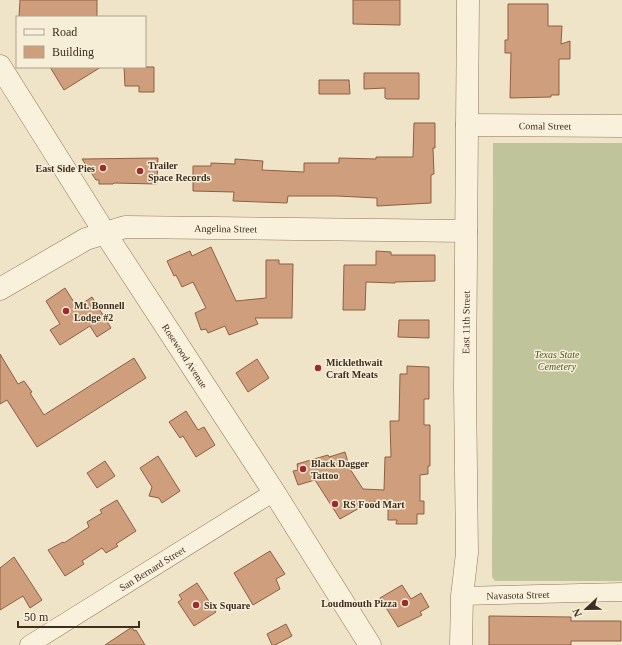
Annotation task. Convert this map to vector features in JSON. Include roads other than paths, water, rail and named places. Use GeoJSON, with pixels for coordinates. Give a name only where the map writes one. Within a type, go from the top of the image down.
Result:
{"type":"FeatureCollection","features":[{"type":"Feature","properties":{"kind":"street","name":"East 11th Street"},"geometry":{"type":"LineString","coordinates":[[461,645],[462,596],[467,554],[465,386],[468,0]]}},
{"type":"Feature","properties":{"kind":"street","name":"Rosewood Avenue"},"geometry":{"type":"LineString","coordinates":[[0,66],[105,233],[274,492],[370,645]]}},
{"type":"Feature","properties":{"kind":"street","name":"Comal Street"},"geometry":{"type":"LineString","coordinates":[[467,125],[622,126]]}},
{"type":"Feature","properties":{"kind":"street","name":"Angelina Street"},"geometry":{"type":"LineString","coordinates":[[0,289],[86,238],[124,227],[466,231]]}},
{"type":"Feature","properties":{"kind":"street","name":"San Bernard Street"},"geometry":{"type":"LineString","coordinates":[[29,645],[274,492]]}},
{"type":"Feature","properties":{"kind":"street","name":"Navasota Street"},"geometry":{"type":"LineString","coordinates":[[462,596],[622,592]]}},
{"type":"Feature","properties":{"kind":"place","name":"East Side Pies"},"geometry":{"type":"Point","coordinates":[103,168]}},
{"type":"Feature","properties":{"kind":"place","name":"Trailer Space Records"},"geometry":{"type":"Point","coordinates":[140,171]}},
{"type":"Feature","properties":{"kind":"place","name":"Mt. Bonnell Lodge #2"},"geometry":{"type":"Point","coordinates":[66,311]}},
{"type":"Feature","properties":{"kind":"place","name":"Micklethwait Craft Meats"},"geometry":{"type":"Point","coordinates":[318,368]}},
{"type":"Feature","properties":{"kind":"place","name":"Black Dagger Tattoo"},"geometry":{"type":"Point","coordinates":[303,469]}},
{"type":"Feature","properties":{"kind":"place","name":"RS Food Mart"},"geometry":{"type":"Point","coordinates":[335,504]}},
{"type":"Feature","properties":{"kind":"place","name":"Loudmouth Pizza"},"geometry":{"type":"Point","coordinates":[405,603]}},
{"type":"Feature","properties":{"kind":"place","name":"Six Square"},"geometry":{"type":"Point","coordinates":[196,605]}},
{"type":"Feature","properties":{"kind":"park label","name":"Texas State Cemetery"},"geometry":{"type":"Point","coordinates":[557,360]}}]}
